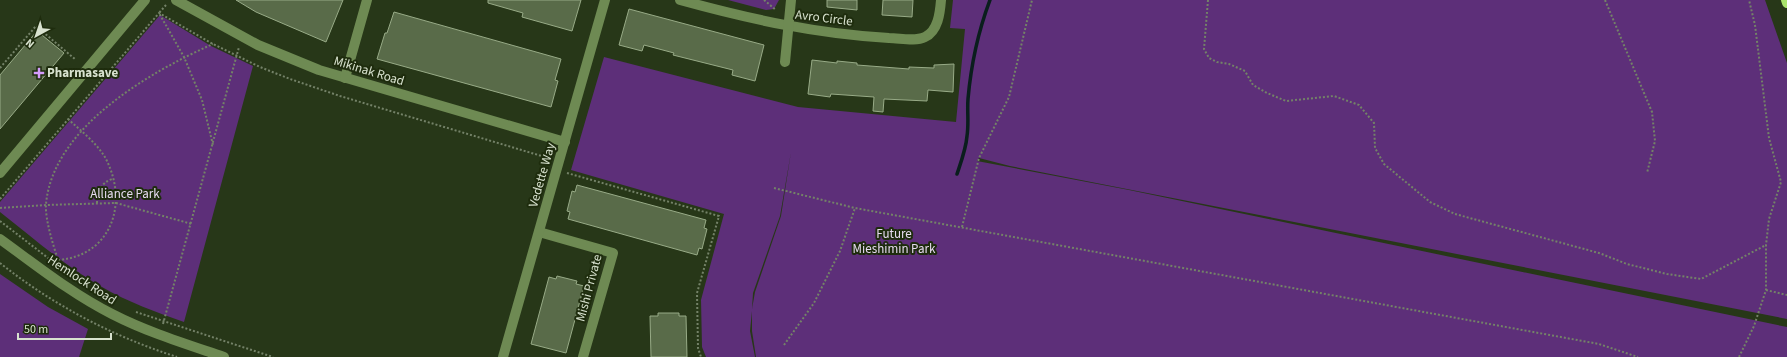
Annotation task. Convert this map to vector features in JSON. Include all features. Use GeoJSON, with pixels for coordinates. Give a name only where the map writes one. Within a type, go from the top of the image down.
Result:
{"type":"FeatureCollection","features":[{"type":"Feature","properties":{"kind":"street"},"geometry":{"type":"LineString","coordinates":[[0,173],[145,0]]}},
{"type":"Feature","properties":{"kind":"street","name":"Mikinak Road"},"geometry":{"type":"LineString","coordinates":[[176,0],[242,37],[296,61],[344,78],[565,142]]}},
{"type":"Feature","properties":{"kind":"street"},"geometry":{"type":"LineString","coordinates":[[344,78],[367,0]]}},
{"type":"Feature","properties":{"kind":"street","name":"Vedette Way"},"geometry":{"type":"LineString","coordinates":[[503,357],[605,0]]}},
{"type":"Feature","properties":{"kind":"street","name":"Avro Circle"},"geometry":{"type":"LineString","coordinates":[[680,0],[742,17],[789,27],[866,36],[913,39],[925,37],[934,28],[940,15],[941,0]]}},
{"type":"Feature","properties":{"kind":"street"},"geometry":{"type":"LineString","coordinates":[[785,62],[791,0]]}},
{"type":"Feature","properties":{"kind":"street","name":"Mishi Private"},"geometry":{"type":"LineString","coordinates":[[539,232],[613,253],[583,357]]}},
{"type":"Feature","properties":{"kind":"street","name":"Hemlock Road"},"geometry":{"type":"LineString","coordinates":[[0,239],[56,280],[111,314],[159,335],[224,357]]}},
{"type":"Feature","properties":{"kind":"path"},"geometry":{"type":"LineString","coordinates":[[0,199],[170,0]]}},
{"type":"Feature","properties":{"kind":"path"},"geometry":{"type":"LineString","coordinates":[[764,0],[776,10]]}},
{"type":"Feature","properties":{"kind":"path"},"geometry":{"type":"LineString","coordinates":[[962,227],[979,158],[1009,97],[1032,0]]}},
{"type":"Feature","properties":{"kind":"path"},"geometry":{"type":"LineString","coordinates":[[1208,0],[1204,48],[1209,58],[1245,71],[1253,85],[1286,101],[1334,96],[1360,105],[1374,123],[1375,148],[1384,164],[1430,202],[1454,214],[1600,253],[1627,264],[1666,274],[1701,279],[1766,245]]}},
{"type":"Feature","properties":{"kind":"path"},"geometry":{"type":"LineString","coordinates":[[1605,0],[1652,112],[1655,141],[1647,173]]}},
{"type":"Feature","properties":{"kind":"path"},"geometry":{"type":"LineString","coordinates":[[1739,357],[1754,326],[1766,290],[1766,245],[1768,219],[1781,182],[1769,138],[1763,104],[1755,24],[1749,0]]}},
{"type":"Feature","properties":{"kind":"path"},"geometry":{"type":"LineString","coordinates":[[159,13],[237,56],[260,67],[319,90],[545,157]]}},
{"type":"Feature","properties":{"kind":"path"},"geometry":{"type":"LineString","coordinates":[[159,13],[184,57],[202,100],[213,146]]}},
{"type":"Feature","properties":{"kind":"path"},"geometry":{"type":"LineString","coordinates":[[0,68],[36,26],[76,60]]}},
{"type":"Feature","properties":{"kind":"path"},"geometry":{"type":"LineString","coordinates":[[159,335],[192,224],[242,37]]}},
{"type":"Feature","properties":{"kind":"path"},"geometry":{"type":"LineString","coordinates":[[68,119],[82,132],[95,144],[106,159],[113,179],[116,203],[111,224],[106,234],[91,250],[79,257],[58,260],[52,241],[46,205],[51,178],[59,159],[82,132],[123,94],[151,74],[213,44]]}},
{"type":"Feature","properties":{"kind":"path"},"geometry":{"type":"LineString","coordinates":[[566,172],[719,216],[696,293],[698,348],[701,357]]}},
{"type":"Feature","properties":{"kind":"path"},"geometry":{"type":"LineString","coordinates":[[97,203],[98,191],[105,183],[113,179]]}},
{"type":"Feature","properties":{"kind":"path"},"geometry":{"type":"LineString","coordinates":[[774,188],[855,208],[1599,344],[1638,357]]}},
{"type":"Feature","properties":{"kind":"path"},"geometry":{"type":"LineString","coordinates":[[0,208],[116,203],[192,224]]}},
{"type":"Feature","properties":{"kind":"path"},"geometry":{"type":"LineString","coordinates":[[784,345],[814,303],[840,251],[855,208]]}},
{"type":"Feature","properties":{"kind":"path"},"geometry":{"type":"LineString","coordinates":[[0,221],[54,264]]}},
{"type":"Feature","properties":{"kind":"path"},"geometry":{"type":"LineString","coordinates":[[0,263],[47,297],[87,320],[141,344],[176,357]]}},
{"type":"Feature","properties":{"kind":"path"},"geometry":{"type":"LineString","coordinates":[[1766,290],[1787,295]]}},
{"type":"Feature","properties":{"kind":"path"},"geometry":{"type":"LineString","coordinates":[[135,311],[164,322],[273,357]]}},
{"type":"Feature","properties":{"kind":"green space"},"geometry":{"type":"Polygon","coordinates":[[[728,0],[779,0],[774,9],[766,10],[728,0]]]}},
{"type":"Feature","properties":{"kind":"green space","name":"Future Mieshimin Park"},"geometry":{"type":"Polygon","coordinates":[[[953,0],[1765,0],[1787,63],[1787,319],[1010,166],[979,158],[977,161],[1129,190],[1787,327],[1787,357],[756,357],[752,331],[752,311],[750,331],[755,357],[706,357],[702,347],[701,300],[724,214],[571,170],[604,57],[798,107],[956,122],[965,29],[950,28],[953,0]],[[791,152],[780,216],[753,293],[752,309],[755,292],[781,216],[791,152]]]}},
{"type":"Feature","properties":{"kind":"green space","name":"Alliance Park"},"geometry":{"type":"Polygon","coordinates":[[[160,15],[211,46],[253,66],[184,322],[132,302],[88,279],[37,242],[0,212],[0,202],[160,15]]]}},
{"type":"Feature","properties":{"kind":"green space"},"geometry":{"type":"Polygon","coordinates":[[[0,274],[48,307],[88,329],[79,357],[0,357],[0,274]]]}},
{"type":"Feature","properties":{"kind":"building"},"geometry":{"type":"Polygon","coordinates":[[[236,0],[343,0],[326,42],[256,12],[236,0]]]}},
{"type":"Feature","properties":{"kind":"building"},"geometry":{"type":"Polygon","coordinates":[[[488,0],[581,0],[572,31],[522,17],[523,13],[488,3],[488,0]]]}},
{"type":"Feature","properties":{"kind":"building"},"geometry":{"type":"Polygon","coordinates":[[[827,0],[857,0],[857,10],[827,7],[827,0]]]}},
{"type":"Feature","properties":{"kind":"building"},"geometry":{"type":"Polygon","coordinates":[[[883,0],[913,0],[912,17],[882,15],[883,0]]]}},
{"type":"Feature","properties":{"kind":"building"},"geometry":{"type":"Polygon","coordinates":[[[629,9],[764,45],[755,81],[732,75],[733,70],[673,55],[674,53],[644,45],[642,51],[619,45],[629,9]]]}},
{"type":"Feature","properties":{"kind":"building"},"geometry":{"type":"Polygon","coordinates":[[[394,12],[561,59],[555,80],[558,81],[551,107],[377,59],[385,33],[387,33],[394,12]]]}},
{"type":"Feature","properties":{"kind":"building"},"geometry":{"type":"Polygon","coordinates":[[[37,31],[64,53],[0,129],[0,75],[37,31]]]}},
{"type":"Feature","properties":{"kind":"building"},"geometry":{"type":"Polygon","coordinates":[[[812,60],[837,63],[837,61],[857,63],[857,65],[909,69],[909,67],[934,68],[934,65],[954,64],[953,92],[928,90],[927,101],[884,99],[883,112],[873,111],[874,97],[831,94],[830,97],[808,94],[812,60]]]}},
{"type":"Feature","properties":{"kind":"building"},"geometry":{"type":"Polygon","coordinates":[[[577,185],[706,220],[704,228],[707,229],[702,249],[699,248],[697,255],[568,219],[570,212],[567,211],[572,191],[575,192],[577,185]]]}},
{"type":"Feature","properties":{"kind":"building"},"geometry":{"type":"Polygon","coordinates":[[[557,276],[577,281],[576,284],[584,286],[566,353],[531,344],[549,277],[556,279],[557,276]]]}},
{"type":"Feature","properties":{"kind":"building"},"geometry":{"type":"Polygon","coordinates":[[[658,313],[679,313],[679,316],[686,316],[687,357],[651,357],[650,316],[658,316],[658,313]]]}},
{"type":"Feature","properties":{"kind":"waterway"},"geometry":{"type":"LineString","coordinates":[[957,174],[966,141],[968,126],[968,99],[973,61],[982,24],[990,0]]}},
{"type":"Feature","properties":{"kind":"place","name":"Pharmasave"},"geometry":{"type":"Point","coordinates":[39,73]}}]}
